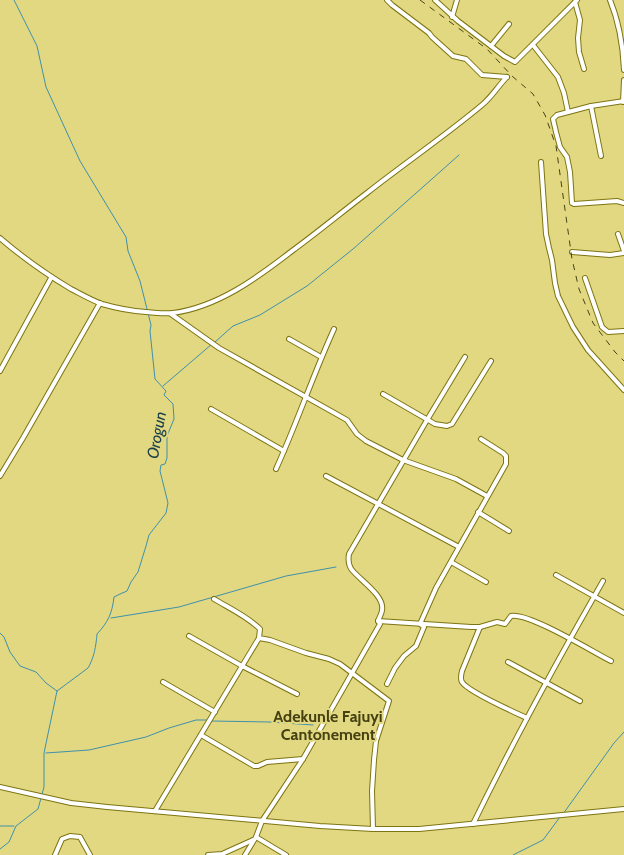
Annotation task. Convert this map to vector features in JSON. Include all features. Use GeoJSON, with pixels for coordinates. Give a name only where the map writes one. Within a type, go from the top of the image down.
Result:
{"type":"FeatureCollection","features":[{"type":"Feature","properties":{"kind":"street"},"geometry":{"type":"LineString","coordinates":[[0,238],[51,278],[100,303],[126,310],[171,314],[194,309],[216,301],[240,288],[273,266],[469,116],[492,96],[507,78],[482,75],[466,59],[453,56],[429,33],[387,0]]}},
{"type":"Feature","properties":{"kind":"street"},"geometry":{"type":"LineString","coordinates":[[435,0],[452,17],[504,56],[515,62],[576,1]]}},
{"type":"Feature","properties":{"kind":"street"},"geometry":{"type":"LineString","coordinates":[[452,17],[457,0]]}},
{"type":"Feature","properties":{"kind":"street"},"geometry":{"type":"LineString","coordinates":[[610,0],[618,24],[624,70]]}},
{"type":"Feature","properties":{"kind":"street"},"geometry":{"type":"LineString","coordinates":[[576,1],[580,20],[579,52],[584,69]]}},
{"type":"Feature","properties":{"kind":"street"},"geometry":{"type":"LineString","coordinates":[[491,46],[509,24]]}},
{"type":"Feature","properties":{"kind":"street"},"geometry":{"type":"LineString","coordinates":[[533,45],[558,77],[568,112]]}},
{"type":"Feature","properties":{"kind":"street"},"geometry":{"type":"LineString","coordinates":[[624,80],[624,101],[591,106],[557,115],[553,118],[560,147],[566,157],[570,172],[572,202],[574,204],[617,201],[624,203]]}},
{"type":"Feature","properties":{"kind":"street"},"geometry":{"type":"LineString","coordinates":[[591,106],[601,156]]}},
{"type":"Feature","properties":{"kind":"street"},"geometry":{"type":"LineString","coordinates":[[541,162],[546,234],[558,296],[573,327],[588,350],[624,390]]}},
{"type":"Feature","properties":{"kind":"street"},"geometry":{"type":"LineString","coordinates":[[572,252],[610,255],[624,252],[618,234]]}},
{"type":"Feature","properties":{"kind":"street"},"geometry":{"type":"LineString","coordinates":[[0,371],[51,278]]}},
{"type":"Feature","properties":{"kind":"street"},"geometry":{"type":"LineString","coordinates":[[585,278],[604,330],[611,332],[624,331]]}},
{"type":"Feature","properties":{"kind":"street"},"geometry":{"type":"LineString","coordinates":[[0,476],[24,438],[100,303]]}},
{"type":"Feature","properties":{"kind":"street"},"geometry":{"type":"LineString","coordinates":[[171,314],[220,348],[348,420],[357,434],[366,442],[403,460],[456,480],[487,496]]}},
{"type":"Feature","properties":{"kind":"street"},"geometry":{"type":"LineString","coordinates":[[276,469],[334,329]]}},
{"type":"Feature","properties":{"kind":"street"},"geometry":{"type":"LineString","coordinates":[[288,339],[321,357]]}},
{"type":"Feature","properties":{"kind":"street"},"geometry":{"type":"LineString","coordinates":[[245,855],[262,821],[303,758],[380,624],[378,621],[383,609],[382,603],[376,594],[349,567],[349,554],[465,357]]}},
{"type":"Feature","properties":{"kind":"street"},"geometry":{"type":"LineString","coordinates":[[383,394],[427,420],[446,426],[452,424],[491,361]]}},
{"type":"Feature","properties":{"kind":"street"},"geometry":{"type":"LineString","coordinates":[[211,409],[284,451]]}},
{"type":"Feature","properties":{"kind":"street"},"geometry":{"type":"LineString","coordinates":[[420,624],[436,588],[458,547],[506,464],[506,456],[503,453],[481,439]]}},
{"type":"Feature","properties":{"kind":"street"},"geometry":{"type":"LineString","coordinates":[[326,476],[458,547]]}},
{"type":"Feature","properties":{"kind":"street"},"geometry":{"type":"LineString","coordinates":[[478,512],[509,532]]}},
{"type":"Feature","properties":{"kind":"street"},"geometry":{"type":"LineString","coordinates":[[451,562],[486,582]]}},
{"type":"Feature","properties":{"kind":"street"},"geometry":{"type":"LineString","coordinates":[[556,575],[624,613]]}},
{"type":"Feature","properties":{"kind":"street"},"geometry":{"type":"LineString","coordinates":[[472,824],[527,718],[603,581]]}},
{"type":"Feature","properties":{"kind":"street"},"geometry":{"type":"LineString","coordinates":[[156,811],[259,638],[260,629],[256,625],[214,599]]}},
{"type":"Feature","properties":{"kind":"street"},"geometry":{"type":"LineString","coordinates":[[378,621],[471,628],[497,622],[505,624],[511,616],[517,615],[533,620],[611,661]]}},
{"type":"Feature","properties":{"kind":"street"},"geometry":{"type":"LineString","coordinates":[[387,684],[404,656],[416,646],[424,627],[420,624]]}},
{"type":"Feature","properties":{"kind":"street"},"geometry":{"type":"LineString","coordinates":[[480,627],[462,671],[462,682],[468,688],[486,698],[527,718]]}},
{"type":"Feature","properties":{"kind":"street"},"geometry":{"type":"LineString","coordinates":[[189,636],[297,694]]}},
{"type":"Feature","properties":{"kind":"street"},"geometry":{"type":"LineString","coordinates":[[259,638],[340,664],[390,701],[376,741],[372,791],[373,829]]}},
{"type":"Feature","properties":{"kind":"street"},"geometry":{"type":"LineString","coordinates":[[508,662],[580,701]]}},
{"type":"Feature","properties":{"kind":"street"},"geometry":{"type":"LineString","coordinates":[[163,682],[215,712]]}},
{"type":"Feature","properties":{"kind":"street"},"geometry":{"type":"LineString","coordinates":[[201,735],[254,766],[267,762],[303,758]]}},
{"type":"Feature","properties":{"kind":"street"},"geometry":{"type":"LineString","coordinates":[[0,787],[71,803],[320,826],[373,829],[419,829],[624,809]]}},
{"type":"Feature","properties":{"kind":"street"},"geometry":{"type":"LineString","coordinates":[[55,855],[62,838],[70,836],[80,837],[90,855]]}},
{"type":"Feature","properties":{"kind":"street"},"geometry":{"type":"LineString","coordinates":[[208,855],[222,854],[255,838]]}},
{"type":"Feature","properties":{"kind":"street"},"geometry":{"type":"LineString","coordinates":[[255,838],[286,855]]}},
{"type":"Feature","properties":{"kind":"waterway","name":"Orogun"},"geometry":{"type":"LineString","coordinates":[[0,849],[9,842],[16,826],[38,809],[44,787],[44,753],[57,691],[88,668],[92,660],[97,634],[109,617],[114,597],[127,591],[138,572],[149,535],[166,513],[168,503],[160,471],[161,465],[165,464],[167,458],[167,436],[174,419],[173,404],[164,395],[166,391],[155,379],[151,325],[140,281],[128,251],[126,237],[80,161],[46,87],[37,46],[14,0]]}},
{"type":"Feature","properties":{"kind":"waterway"},"geometry":{"type":"LineString","coordinates":[[215,342],[233,326],[260,315],[307,286],[353,249],[459,155]]}},
{"type":"Feature","properties":{"kind":"waterway"},"geometry":{"type":"LineString","coordinates":[[163,386],[212,344]]}},
{"type":"Feature","properties":{"kind":"waterway"},"geometry":{"type":"LineString","coordinates":[[111,618],[179,607],[286,576],[336,567]]}},
{"type":"Feature","properties":{"kind":"waterway"},"geometry":{"type":"LineString","coordinates":[[0,633],[20,666],[36,672],[57,691]]}},
{"type":"Feature","properties":{"kind":"waterway"},"geometry":{"type":"LineString","coordinates":[[46,753],[89,750],[146,737],[196,720],[207,720]]}},
{"type":"Feature","properties":{"kind":"waterway"},"geometry":{"type":"LineString","coordinates":[[211,721],[313,725]]}},
{"type":"Feature","properties":{"kind":"waterway"},"geometry":{"type":"LineString","coordinates":[[563,814],[624,732]]}},
{"type":"Feature","properties":{"kind":"waterway"},"geometry":{"type":"LineString","coordinates":[[513,855],[543,840],[560,817]]}},
{"type":"Feature","properties":{"kind":"waterway"},"geometry":{"type":"LineString","coordinates":[[0,826],[14,826]]}},
{"type":"Feature","properties":{"kind":"railway"},"geometry":{"type":"LineString","coordinates":[[420,0],[487,49],[512,76],[533,94],[545,115],[556,146],[572,259],[579,289],[593,323],[624,361]]}},
{"type":"Feature","properties":{"kind":"district","name":"Adekunle Fajuyi Cantonement"},"geometry":{"type":"Point","coordinates":[328,725]}}]}
